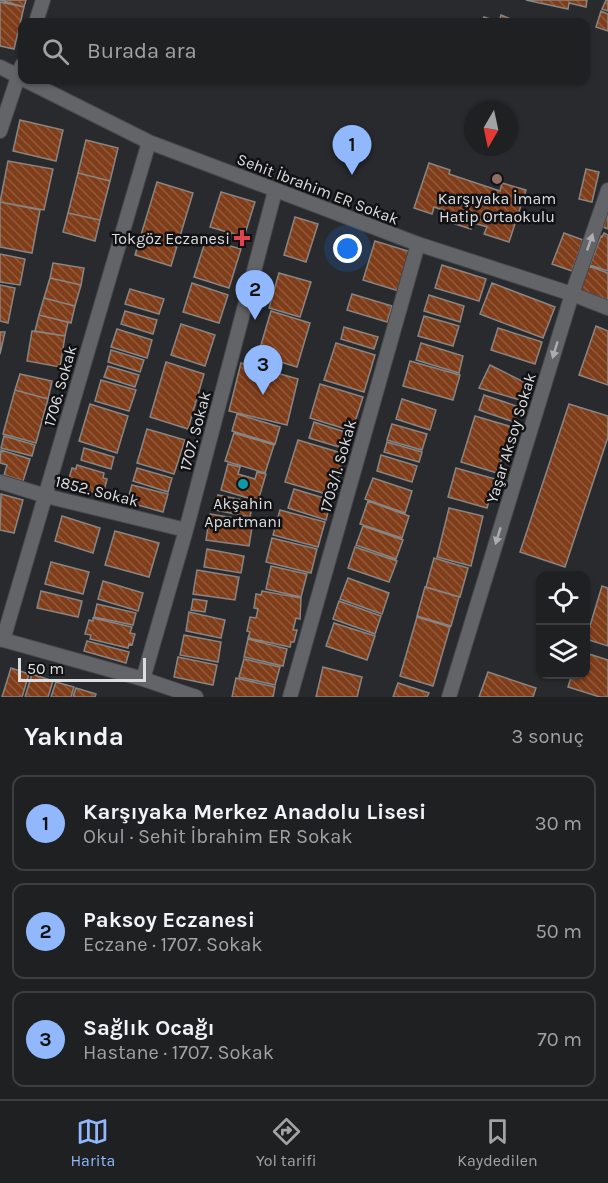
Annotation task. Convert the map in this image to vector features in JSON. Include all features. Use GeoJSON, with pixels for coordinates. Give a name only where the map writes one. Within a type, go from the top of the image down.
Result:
{"type":"FeatureCollection","features":[{"type":"Feature","properties":{"kind":"street"},"geometry":{"type":"LineString","coordinates":[[37,18],[43,0]]}},
{"type":"Feature","properties":{"kind":"street","name":"Sehit İbrahim ER Sokak"},"geometry":{"type":"LineString","coordinates":[[0,67],[18,74]]}},
{"type":"Feature","properties":{"kind":"street"},"geometry":{"type":"LineString","coordinates":[[0,131],[18,84]]}},
{"type":"Feature","properties":{"kind":"street","name":"Sehit İbrahim ER Sokak"},"geometry":{"type":"LineString","coordinates":[[39,84],[148,142],[418,244],[608,308]]}},
{"type":"Feature","properties":{"kind":"street","name":"1706. Sokak"},"geometry":{"type":"LineString","coordinates":[[2,640],[148,142]]}},
{"type":"Feature","properties":{"kind":"street","name":"Yaşar Aksoy Sokak"},"geometry":{"type":"LineString","coordinates":[[449,697],[572,294],[608,190]]}},
{"type":"Feature","properties":{"kind":"street","name":"1707. Sokak"},"geometry":{"type":"LineString","coordinates":[[143,679],[186,530],[275,191]]}},
{"type":"Feature","properties":{"kind":"street","name":"1703/1. Sokak"},"geometry":{"type":"LineString","coordinates":[[290,697],[418,244]]}},
{"type":"Feature","properties":{"kind":"street","name":"1852. Sokak"},"geometry":{"type":"LineString","coordinates":[[0,482],[46,496],[186,530]]}},
{"type":"Feature","properties":{"kind":"street"},"geometry":{"type":"LineString","coordinates":[[2,640],[143,679],[196,697]]}},
{"type":"Feature","properties":{"kind":"building"},"geometry":{"type":"Polygon","coordinates":[[[0,0],[26,0],[24,7],[0,0]]]}},
{"type":"Feature","properties":{"kind":"building"},"geometry":{"type":"Polygon","coordinates":[[[526,0],[587,0],[586,7],[569,3],[568,9],[526,0]]]}},
{"type":"Feature","properties":{"kind":"building"},"geometry":{"type":"Polygon","coordinates":[[[608,0],[608,11],[602,9],[608,0]]]}},
{"type":"Feature","properties":{"kind":"building"},"geometry":{"type":"Polygon","coordinates":[[[0,2],[24,7],[21,18],[18,18],[18,32],[14,49],[0,46],[0,2]]]}},
{"type":"Feature","properties":{"kind":"building"},"geometry":{"type":"Polygon","coordinates":[[[601,11],[608,14],[608,31],[596,27],[601,11]]]}},
{"type":"Feature","properties":{"kind":"building"},"geometry":{"type":"Polygon","coordinates":[[[20,120],[63,130],[56,161],[13,151],[20,120]]]}},
{"type":"Feature","properties":{"kind":"building"},"geometry":{"type":"Polygon","coordinates":[[[86,140],[118,148],[110,181],[78,173],[86,140]]]}},
{"type":"Feature","properties":{"kind":"building"},"geometry":{"type":"Polygon","coordinates":[[[8,161],[53,169],[44,210],[0,202],[8,161]]]}},
{"type":"Feature","properties":{"kind":"building","name":"Karşıyaka İmam Hatip Ortaokulu"},"geometry":{"type":"Polygon","coordinates":[[[429,163],[450,170],[449,174],[500,191],[502,183],[526,190],[509,242],[484,234],[487,227],[474,223],[471,229],[449,222],[452,213],[434,207],[432,214],[414,208],[429,163]]]}},
{"type":"Feature","properties":{"kind":"building"},"geometry":{"type":"Polygon","coordinates":[[[586,169],[599,172],[592,202],[579,199],[586,169]]]}},
{"type":"Feature","properties":{"kind":"building"},"geometry":{"type":"Polygon","coordinates":[[[78,173],[110,181],[100,220],[68,213],[78,173]]]}},
{"type":"Feature","properties":{"kind":"building"},"geometry":{"type":"Polygon","coordinates":[[[157,182],[193,193],[171,266],[135,255],[157,182]]]}},
{"type":"Feature","properties":{"kind":"building"},"geometry":{"type":"Polygon","coordinates":[[[221,192],[255,202],[244,237],[210,227],[221,192]]]}},
{"type":"Feature","properties":{"kind":"building"},"geometry":{"type":"Polygon","coordinates":[[[0,202],[40,210],[32,253],[0,247],[0,202]]]}},
{"type":"Feature","properties":{"kind":"building"},"geometry":{"type":"Polygon","coordinates":[[[68,213],[100,220],[95,241],[63,232],[68,213]]]}},
{"type":"Feature","properties":{"kind":"building"},"geometry":{"type":"Polygon","coordinates":[[[608,213],[608,229],[603,227],[608,213]]]}},
{"type":"Feature","properties":{"kind":"building"},"geometry":{"type":"Polygon","coordinates":[[[295,217],[318,224],[306,262],[284,255],[295,217]]]}},
{"type":"Feature","properties":{"kind":"building"},"geometry":{"type":"Polygon","coordinates":[[[564,233],[583,240],[572,271],[552,264],[564,233]]]}},
{"type":"Feature","properties":{"kind":"building"},"geometry":{"type":"Polygon","coordinates":[[[604,233],[608,235],[608,271],[590,265],[604,233]]]}},
{"type":"Feature","properties":{"kind":"building"},"geometry":{"type":"Polygon","coordinates":[[[206,239],[241,249],[229,288],[194,277],[206,239]]]}},
{"type":"Feature","properties":{"kind":"building"},"geometry":{"type":"Polygon","coordinates":[[[375,241],[411,252],[399,291],[363,280],[375,241]]]}},
{"type":"Feature","properties":{"kind":"building"},"geometry":{"type":"Polygon","coordinates":[[[0,254],[25,259],[20,285],[0,282],[0,254]]]}},
{"type":"Feature","properties":{"kind":"building"},"geometry":{"type":"Polygon","coordinates":[[[53,263],[84,268],[81,285],[50,278],[53,263]]]}},
{"type":"Feature","properties":{"kind":"building"},"geometry":{"type":"Polygon","coordinates":[[[442,265],[486,279],[479,301],[435,288],[442,265]]]}},
{"type":"Feature","properties":{"kind":"building"},"geometry":{"type":"Polygon","coordinates":[[[589,266],[608,273],[608,300],[580,290],[589,266]]]}},
{"type":"Feature","properties":{"kind":"building"},"geometry":{"type":"Polygon","coordinates":[[[279,273],[311,282],[300,317],[269,308],[279,273]]]}},
{"type":"Feature","properties":{"kind":"building"},"geometry":{"type":"Polygon","coordinates":[[[50,278],[81,285],[75,306],[44,298],[50,278]]]}},
{"type":"Feature","properties":{"kind":"building"},"geometry":{"type":"Polygon","coordinates":[[[192,283],[228,295],[219,323],[183,312],[192,283]]]}},
{"type":"Feature","properties":{"kind":"building"},"geometry":{"type":"Polygon","coordinates":[[[492,283],[555,307],[543,338],[480,314],[492,283]]]}},
{"type":"Feature","properties":{"kind":"building"},"geometry":{"type":"Polygon","coordinates":[[[0,285],[15,288],[8,323],[0,321],[0,285]]]}},
{"type":"Feature","properties":{"kind":"building"},"geometry":{"type":"Polygon","coordinates":[[[130,289],[164,299],[159,314],[125,304],[130,289]]]}},
{"type":"Feature","properties":{"kind":"building"},"geometry":{"type":"Polygon","coordinates":[[[352,294],[392,306],[387,322],[347,310],[352,294]]]}},
{"type":"Feature","properties":{"kind":"building"},"geometry":{"type":"Polygon","coordinates":[[[429,295],[464,306],[460,322],[424,311],[429,295]]]}},
{"type":"Feature","properties":{"kind":"building"},"geometry":{"type":"Polygon","coordinates":[[[44,298],[75,306],[71,323],[39,315],[44,298]]]}},
{"type":"Feature","properties":{"kind":"building"},"geometry":{"type":"Polygon","coordinates":[[[125,311],[157,320],[153,334],[121,324],[125,311]]]}},
{"type":"Feature","properties":{"kind":"building"},"geometry":{"type":"Polygon","coordinates":[[[271,311],[310,323],[297,367],[258,355],[271,311]]]}},
{"type":"Feature","properties":{"kind":"building"},"geometry":{"type":"Polygon","coordinates":[[[39,315],[68,322],[65,336],[35,331],[39,315]]]}},
{"type":"Feature","properties":{"kind":"building"},"geometry":{"type":"Polygon","coordinates":[[[424,316],[459,326],[453,346],[418,336],[424,316]]]}},
{"type":"Feature","properties":{"kind":"building"},"geometry":{"type":"Polygon","coordinates":[[[181,324],[215,335],[205,366],[171,355],[181,324]]]}},
{"type":"Feature","properties":{"kind":"building"},"geometry":{"type":"Polygon","coordinates":[[[596,326],[608,331],[608,385],[579,375],[596,326]]]}},
{"type":"Feature","properties":{"kind":"building"},"geometry":{"type":"Polygon","coordinates":[[[344,327],[378,337],[374,349],[341,339],[344,327]]]}},
{"type":"Feature","properties":{"kind":"building"},"geometry":{"type":"Polygon","coordinates":[[[498,328],[542,342],[535,364],[491,350],[498,328]]]}},
{"type":"Feature","properties":{"kind":"building"},"geometry":{"type":"Polygon","coordinates":[[[117,329],[152,340],[147,358],[111,347],[117,329]]]}},
{"type":"Feature","properties":{"kind":"building"},"geometry":{"type":"Polygon","coordinates":[[[32,331],[65,336],[60,367],[27,361],[32,331]]]}},
{"type":"Feature","properties":{"kind":"building"},"geometry":{"type":"Polygon","coordinates":[[[0,332],[5,332],[0,354],[0,332]]]}},
{"type":"Feature","properties":{"kind":"building"},"geometry":{"type":"Polygon","coordinates":[[[336,343],[375,355],[364,392],[324,380],[336,343]]]}},
{"type":"Feature","properties":{"kind":"building"},"geometry":{"type":"Polygon","coordinates":[[[421,343],[463,356],[459,373],[416,360],[421,343]]]}},
{"type":"Feature","properties":{"kind":"building"},"geometry":{"type":"Polygon","coordinates":[[[111,350],[144,360],[140,372],[108,362],[111,350]]]}},
{"type":"Feature","properties":{"kind":"building"},"geometry":{"type":"Polygon","coordinates":[[[410,361],[460,375],[453,400],[403,386],[410,361]]]}},
{"type":"Feature","properties":{"kind":"building"},"geometry":{"type":"Polygon","coordinates":[[[166,362],[204,374],[188,429],[150,417],[166,362]]]}},
{"type":"Feature","properties":{"kind":"building"},"geometry":{"type":"Polygon","coordinates":[[[241,363],[298,379],[287,425],[229,411],[241,363]]]}},
{"type":"Feature","properties":{"kind":"building"},"geometry":{"type":"Polygon","coordinates":[[[490,365],[526,383],[524,387],[528,389],[524,399],[521,397],[520,400],[479,388],[490,365]]]}},
{"type":"Feature","properties":{"kind":"building"},"geometry":{"type":"Polygon","coordinates":[[[108,366],[139,375],[135,387],[104,377],[108,366]]]}},
{"type":"Feature","properties":{"kind":"building"},"geometry":{"type":"Polygon","coordinates":[[[20,374],[52,381],[48,399],[15,390],[20,374]]]}},
{"type":"Feature","properties":{"kind":"building"},"geometry":{"type":"Polygon","coordinates":[[[101,380],[136,390],[129,411],[95,401],[101,380]]]}},
{"type":"Feature","properties":{"kind":"building"},"geometry":{"type":"Polygon","coordinates":[[[320,384],[363,397],[352,431],[310,418],[320,384]]]}},
{"type":"Feature","properties":{"kind":"building"},"geometry":{"type":"Polygon","coordinates":[[[15,390],[48,399],[36,443],[3,434],[15,390]]]}},
{"type":"Feature","properties":{"kind":"building"},"geometry":{"type":"Polygon","coordinates":[[[484,395],[519,407],[514,422],[479,410],[484,395]]]}},
{"type":"Feature","properties":{"kind":"building"},"geometry":{"type":"Polygon","coordinates":[[[402,399],[436,410],[430,430],[396,419],[402,399]]]}},
{"type":"Feature","properties":{"kind":"building"},"geometry":{"type":"Polygon","coordinates":[[[90,404],[128,416],[117,453],[79,441],[90,404]]]}},
{"type":"Feature","properties":{"kind":"building"},"geometry":{"type":"Polygon","coordinates":[[[569,404],[608,416],[608,437],[565,567],[520,552],[569,404]]]}},
{"type":"Feature","properties":{"kind":"building"},"geometry":{"type":"Polygon","coordinates":[[[237,414],[280,427],[275,444],[232,431],[237,414]]]}},
{"type":"Feature","properties":{"kind":"building"},"geometry":{"type":"Polygon","coordinates":[[[475,416],[512,427],[497,473],[461,462],[475,416]]]}},
{"type":"Feature","properties":{"kind":"building"},"geometry":{"type":"Polygon","coordinates":[[[314,422],[351,434],[346,449],[309,438],[314,422]]]}},
{"type":"Feature","properties":{"kind":"building"},"geometry":{"type":"Polygon","coordinates":[[[392,424],[427,434],[422,450],[387,440],[392,424]]]}},
{"type":"Feature","properties":{"kind":"building"},"geometry":{"type":"Polygon","coordinates":[[[147,429],[185,440],[174,474],[137,463],[147,429]]]}},
{"type":"Feature","properties":{"kind":"building"},"geometry":{"type":"Polygon","coordinates":[[[234,433],[274,445],[265,473],[225,461],[234,433]]]}},
{"type":"Feature","properties":{"kind":"building"},"geometry":{"type":"Polygon","coordinates":[[[4,436],[35,445],[32,456],[1,448],[4,436]]]}},
{"type":"Feature","properties":{"kind":"building"},"geometry":{"type":"Polygon","coordinates":[[[298,440],[345,454],[333,496],[285,482],[298,440]]]}},
{"type":"Feature","properties":{"kind":"building"},"geometry":{"type":"Polygon","coordinates":[[[387,442],[422,452],[419,462],[384,452],[387,442]]]}},
{"type":"Feature","properties":{"kind":"building"},"geometry":{"type":"Polygon","coordinates":[[[84,448],[114,457],[111,469],[81,460],[84,448]]]}},
{"type":"Feature","properties":{"kind":"building"},"geometry":{"type":"Polygon","coordinates":[[[1,450],[30,459],[23,481],[4,475],[7,465],[0,463],[1,450]]]}},
{"type":"Feature","properties":{"kind":"building"},"geometry":{"type":"Polygon","coordinates":[[[381,455],[417,466],[412,482],[377,471],[381,455]]]}},
{"type":"Feature","properties":{"kind":"building","name":"Akşahin Apartmanı"},"geometry":{"type":"Polygon","coordinates":[[[228,464],[240,467],[238,474],[255,479],[257,472],[266,474],[258,501],[221,490],[228,464]]]}},
{"type":"Feature","properties":{"kind":"building"},"geometry":{"type":"Polygon","coordinates":[[[77,465],[104,473],[103,478],[107,479],[103,495],[67,485],[72,468],[76,469],[77,465]]]}},
{"type":"Feature","properties":{"kind":"building"},"geometry":{"type":"Polygon","coordinates":[[[137,468],[172,478],[168,492],[133,481],[137,468]]]}},
{"type":"Feature","properties":{"kind":"building"},"geometry":{"type":"Polygon","coordinates":[[[456,468],[495,479],[487,508],[448,497],[456,468]]]}},
{"type":"Feature","properties":{"kind":"building"},"geometry":{"type":"Polygon","coordinates":[[[373,478],[412,491],[405,513],[365,499],[373,478]]]}},
{"type":"Feature","properties":{"kind":"building"},"geometry":{"type":"Polygon","coordinates":[[[132,485],[168,494],[163,512],[127,502],[132,485]]]}},
{"type":"Feature","properties":{"kind":"building"},"geometry":{"type":"Polygon","coordinates":[[[294,489],[331,500],[326,520],[288,508],[294,489]]]}},
{"type":"Feature","properties":{"kind":"building"},"geometry":{"type":"Polygon","coordinates":[[[1,494],[23,500],[14,533],[0,530],[1,494]]]}},
{"type":"Feature","properties":{"kind":"building"},"geometry":{"type":"Polygon","coordinates":[[[218,495],[253,502],[250,517],[215,510],[218,495]]]}},
{"type":"Feature","properties":{"kind":"building"},"geometry":{"type":"Polygon","coordinates":[[[368,501],[409,516],[402,538],[360,524],[368,501]]]}},
{"type":"Feature","properties":{"kind":"building"},"geometry":{"type":"Polygon","coordinates":[[[449,508],[483,516],[471,566],[437,557],[449,508]]]}},
{"type":"Feature","properties":{"kind":"building"},"geometry":{"type":"Polygon","coordinates":[[[280,510],[325,522],[318,547],[273,535],[280,510]]]}},
{"type":"Feature","properties":{"kind":"building"},"geometry":{"type":"Polygon","coordinates":[[[210,514],[253,521],[249,546],[206,540],[210,514]]]}},
{"type":"Feature","properties":{"kind":"building"},"geometry":{"type":"Polygon","coordinates":[[[62,516],[100,528],[93,553],[55,541],[62,516]]]}},
{"type":"Feature","properties":{"kind":"building"},"geometry":{"type":"Polygon","coordinates":[[[363,526],[403,540],[396,559],[356,545],[363,526]]]}},
{"type":"Feature","properties":{"kind":"building"},"geometry":{"type":"Polygon","coordinates":[[[115,531],[159,543],[149,577],[105,565],[115,531]]]}},
{"type":"Feature","properties":{"kind":"building"},"geometry":{"type":"Polygon","coordinates":[[[272,538],[317,549],[311,573],[266,562],[272,538]]]}},
{"type":"Feature","properties":{"kind":"building"},"geometry":{"type":"Polygon","coordinates":[[[355,547],[397,561],[389,582],[348,568],[355,547]]]}},
{"type":"Feature","properties":{"kind":"building"},"geometry":{"type":"Polygon","coordinates":[[[207,549],[244,556],[241,573],[204,567],[207,549]]]}},
{"type":"Feature","properties":{"kind":"building"},"geometry":{"type":"Polygon","coordinates":[[[434,558],[468,568],[460,597],[426,587],[434,558]]]}},
{"type":"Feature","properties":{"kind":"building"},"geometry":{"type":"Polygon","coordinates":[[[51,562],[89,572],[83,594],[45,584],[51,562]]]}},
{"type":"Feature","properties":{"kind":"building"},"geometry":{"type":"Polygon","coordinates":[[[271,566],[307,574],[301,597],[266,589],[271,566]]]}},
{"type":"Feature","properties":{"kind":"building"},"geometry":{"type":"Polygon","coordinates":[[[197,570],[239,577],[235,600],[193,594],[197,570]]]}},
{"type":"Feature","properties":{"kind":"building"},"geometry":{"type":"Polygon","coordinates":[[[348,578],[389,593],[382,614],[340,599],[348,578]]]}},
{"type":"Feature","properties":{"kind":"building"},"geometry":{"type":"Polygon","coordinates":[[[103,581],[143,593],[138,611],[98,599],[103,581]]]}},
{"type":"Feature","properties":{"kind":"building"},"geometry":{"type":"Polygon","coordinates":[[[602,586],[608,588],[608,646],[590,640],[590,626],[602,586]]]}},
{"type":"Feature","properties":{"kind":"building"},"geometry":{"type":"Polygon","coordinates":[[[425,587],[459,597],[451,626],[417,616],[425,587]]]}},
{"type":"Feature","properties":{"kind":"building"},"geometry":{"type":"Polygon","coordinates":[[[41,591],[82,601],[78,617],[37,608],[41,591]]]}},
{"type":"Feature","properties":{"kind":"building"},"geometry":{"type":"Polygon","coordinates":[[[262,591],[301,598],[300,619],[296,618],[293,630],[297,630],[290,647],[248,638],[250,617],[256,618],[258,609],[254,608],[256,594],[261,595],[262,591]]]}},
{"type":"Feature","properties":{"kind":"building"},"geometry":{"type":"Polygon","coordinates":[[[193,599],[207,601],[205,612],[191,610],[193,599]]]}},
{"type":"Feature","properties":{"kind":"building"},"geometry":{"type":"Polygon","coordinates":[[[339,601],[381,616],[375,634],[333,619],[339,601]]]}},
{"type":"Feature","properties":{"kind":"building"},"geometry":{"type":"Polygon","coordinates":[[[97,604],[136,613],[133,625],[94,617],[97,604]]]}},
{"type":"Feature","properties":{"kind":"building"},"geometry":{"type":"Polygon","coordinates":[[[189,612],[225,620],[221,638],[186,631],[189,612]]]}},
{"type":"Feature","properties":{"kind":"building"},"geometry":{"type":"Polygon","coordinates":[[[417,617],[450,627],[433,686],[400,676],[417,617]]]}},
{"type":"Feature","properties":{"kind":"building"},"geometry":{"type":"Polygon","coordinates":[[[93,618],[132,627],[130,633],[135,634],[132,645],[129,644],[128,648],[90,639],[91,635],[85,634],[89,620],[93,621],[93,618]]]}},
{"type":"Feature","properties":{"kind":"building"},"geometry":{"type":"Polygon","coordinates":[[[334,623],[375,636],[367,660],[326,646],[334,623]]]}},
{"type":"Feature","properties":{"kind":"building"},"geometry":{"type":"Polygon","coordinates":[[[184,635],[221,642],[218,662],[180,655],[184,635]]]}},
{"type":"Feature","properties":{"kind":"building"},"geometry":{"type":"Polygon","coordinates":[[[248,639],[287,649],[283,666],[244,657],[248,639]]]}},
{"type":"Feature","properties":{"kind":"building"},"geometry":{"type":"Polygon","coordinates":[[[87,641],[129,652],[126,663],[84,651],[87,641]]]}},
{"type":"Feature","properties":{"kind":"building"},"geometry":{"type":"Polygon","coordinates":[[[590,654],[608,660],[608,697],[600,697],[568,687],[570,679],[590,679],[590,654]]]}},
{"type":"Feature","properties":{"kind":"building"},"geometry":{"type":"Polygon","coordinates":[[[178,657],[217,665],[213,685],[174,677],[178,657]]]}},
{"type":"Feature","properties":{"kind":"building"},"geometry":{"type":"Polygon","coordinates":[[[244,659],[280,667],[275,685],[239,677],[244,659]]]}},
{"type":"Feature","properties":{"kind":"building"},"geometry":{"type":"Polygon","coordinates":[[[323,667],[362,677],[357,697],[316,697],[323,667]]]}},
{"type":"Feature","properties":{"kind":"building"},"geometry":{"type":"Polygon","coordinates":[[[11,668],[29,674],[22,697],[2,697],[11,668]]]}},
{"type":"Feature","properties":{"kind":"building"},"geometry":{"type":"Polygon","coordinates":[[[488,672],[536,688],[533,697],[479,697],[488,672]]]}},
{"type":"Feature","properties":{"kind":"building"},"geometry":{"type":"Polygon","coordinates":[[[32,674],[53,681],[48,697],[25,697],[32,674]]]}},
{"type":"Feature","properties":{"kind":"building"},"geometry":{"type":"Polygon","coordinates":[[[236,678],[275,687],[273,697],[232,697],[236,678]]]}},
{"type":"Feature","properties":{"kind":"building"},"geometry":{"type":"Polygon","coordinates":[[[56,682],[74,687],[71,697],[51,697],[56,682]]]}},
{"type":"Feature","properties":{"kind":"building"},"geometry":{"type":"Polygon","coordinates":[[[398,683],[429,693],[427,697],[393,697],[398,683]]]}},
{"type":"Feature","properties":{"kind":"building"},"geometry":{"type":"Polygon","coordinates":[[[76,688],[96,694],[95,697],[73,697],[76,688]]]}},
{"type":"Feature","properties":{"kind":"place","name":"Karşıyaka Merkez Anadolu Lisesi"},"geometry":{"type":"Point","coordinates":[352,175]}},
{"type":"Feature","properties":{"kind":"place","name":"Karşıyaka İmam Hatip Ortaokulu"},"geometry":{"type":"Point","coordinates":[497,179]}},
{"type":"Feature","properties":{"kind":"place","name":"Tokgöz Eczanesi"},"geometry":{"type":"Point","coordinates":[242,238]}},
{"type":"Feature","properties":{"kind":"place","name":"Paksoy Eczanesi"},"geometry":{"type":"Point","coordinates":[255,320]}},
{"type":"Feature","properties":{"kind":"place","name":"Sağlık Ocağı"},"geometry":{"type":"Point","coordinates":[263,395]}},
{"type":"Feature","properties":{"kind":"place","name":"Akşahin Apartmanı"},"geometry":{"type":"Point","coordinates":[243,484]}}]}
